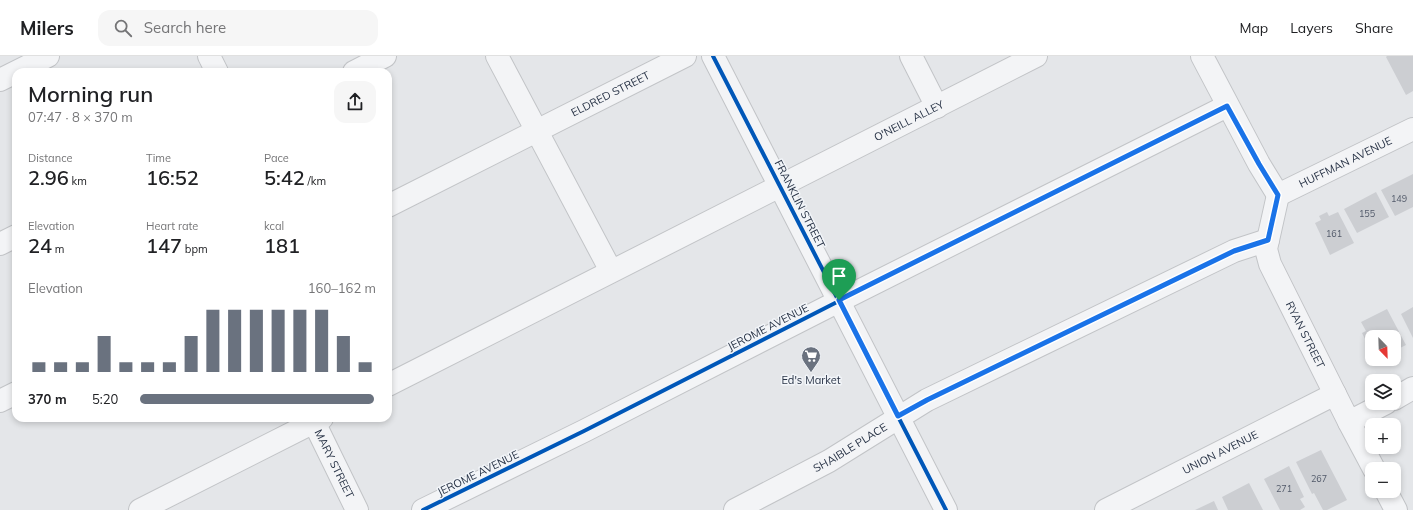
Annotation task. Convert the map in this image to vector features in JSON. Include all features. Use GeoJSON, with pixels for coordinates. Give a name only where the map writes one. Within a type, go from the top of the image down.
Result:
{"type":"FeatureCollection","features":[{"type":"Feature","properties":{"kind":"street"},"geometry":{"type":"LineString","coordinates":[[24,68],[48,56]]}},
{"type":"Feature","properties":{"kind":"street"},"geometry":{"type":"LineString","coordinates":[[209,56],[215,68]]}},
{"type":"Feature","properties":{"kind":"street"},"geometry":{"type":"LineString","coordinates":[[362,68],[385,56]]}},
{"type":"Feature","properties":{"kind":"street"},"geometry":{"type":"LineString","coordinates":[[498,56],[536,131],[611,271]]}},
{"type":"Feature","properties":{"kind":"street","name":"ELDRED STREET"},"geometry":{"type":"LineString","coordinates":[[392,204],[685,56]]}},
{"type":"Feature","properties":{"kind":"street","name":"FRANKLIN STREET"},"geometry":{"type":"LineString","coordinates":[[713,56],[946,510]]}},
{"type":"Feature","properties":{"kind":"street"},"geometry":{"type":"LineString","coordinates":[[911,56],[937,107]]}},
{"type":"Feature","properties":{"kind":"street","name":"O'NEILL ALLEY"},"geometry":{"type":"LineString","coordinates":[[392,383],[1036,56]]}},
{"type":"Feature","properties":{"kind":"street"},"geometry":{"type":"LineString","coordinates":[[1202,56],[1227,106],[1278,195]]}},
{"type":"Feature","properties":{"kind":"street"},"geometry":{"type":"LineString","coordinates":[[0,80],[12,74]]}},
{"type":"Feature","properties":{"kind":"street","name":"JEROME AVENUE"},"geometry":{"type":"LineString","coordinates":[[423,510],[584,431],[839,300],[1227,106]]}},
{"type":"Feature","properties":{"kind":"street","name":"HUFFMAN AVENUE"},"geometry":{"type":"LineString","coordinates":[[1278,195],[1413,129]]}},
{"type":"Feature","properties":{"kind":"street","name":"RYAN STREET"},"geometry":{"type":"LineString","coordinates":[[1278,195],[1266,249],[1270,264],[1370,462]]}},
{"type":"Feature","properties":{"kind":"street"},"geometry":{"type":"LineString","coordinates":[[0,244],[12,238]]}},
{"type":"Feature","properties":{"kind":"street","name":"SHAIBLE PLACE"},"geometry":{"type":"LineString","coordinates":[[735,510],[829,461],[898,416],[927,400],[1234,251],[1268,240]]}},
{"type":"Feature","properties":{"kind":"street"},"geometry":{"type":"LineString","coordinates":[[1401,394],[1413,388]]}},
{"type":"Feature","properties":{"kind":"street","name":"UNION AVENUE"},"geometry":{"type":"LineString","coordinates":[[1106,510],[1335,394]]}},
{"type":"Feature","properties":{"kind":"street"},"geometry":{"type":"LineString","coordinates":[[0,401],[12,395]]}},
{"type":"Feature","properties":{"kind":"street"},"geometry":{"type":"LineString","coordinates":[[1349,422],[1372,410]]}},
{"type":"Feature","properties":{"kind":"street"},"geometry":{"type":"LineString","coordinates":[[140,510],[310,422]]}},
{"type":"Feature","properties":{"kind":"street","name":"MARY STREET"},"geometry":{"type":"LineString","coordinates":[[317,422],[357,510]]}},
{"type":"Feature","properties":{"kind":"street"},"geometry":{"type":"LineString","coordinates":[[1390,498],[1396,510]]}},
{"type":"Feature","properties":{"kind":"building"},"geometry":{"type":"Polygon","coordinates":[[[1413,56],[1413,91],[1406,95],[1386,57],[1413,56]]]}},
{"type":"Feature","properties":{"kind":"building"},"geometry":{"type":"Polygon","coordinates":[[[1413,174],[1413,207],[1395,216],[1381,190],[1413,174]]]}},
{"type":"Feature","properties":{"kind":"building"},"geometry":{"type":"Polygon","coordinates":[[[1376,192],[1389,217],[1357,233],[1344,209],[1376,192]]]}},
{"type":"Feature","properties":{"kind":"building"},"geometry":{"type":"Polygon","coordinates":[[[1327,212],[1329,216],[1338,212],[1354,243],[1330,255],[1315,223],[1321,220],[1319,216],[1327,212]]]}},
{"type":"Feature","properties":{"kind":"building"},"geometry":{"type":"Polygon","coordinates":[[[1413,307],[1413,338],[1401,314],[1413,307]]]}},
{"type":"Feature","properties":{"kind":"building"},"geometry":{"type":"Polygon","coordinates":[[[1387,309],[1398,330],[1365,330],[1361,322],[1387,309]]]}},
{"type":"Feature","properties":{"kind":"building"},"geometry":{"type":"Polygon","coordinates":[[[1365,332],[1365,339],[1362,333],[1365,332]]]}},
{"type":"Feature","properties":{"kind":"building"},"geometry":{"type":"Polygon","coordinates":[[[1401,336],[1406,345],[1401,348],[1401,336]]]}},
{"type":"Feature","properties":{"kind":"building"},"geometry":{"type":"Polygon","coordinates":[[[1321,450],[1347,500],[1327,510],[1323,510],[1314,493],[1312,494],[1296,462],[1321,450]]]}},
{"type":"Feature","properties":{"kind":"building"},"geometry":{"type":"Polygon","coordinates":[[[1289,466],[1304,497],[1300,499],[1305,507],[1300,510],[1280,510],[1264,479],[1289,466]]]}},
{"type":"Feature","properties":{"kind":"building"},"geometry":{"type":"Polygon","coordinates":[[[1249,483],[1263,510],[1228,510],[1222,497],[1249,483]]]}},
{"type":"Feature","properties":{"kind":"building"},"geometry":{"type":"Polygon","coordinates":[[[1214,501],[1218,510],[1195,510],[1214,501]]]}},
{"type":"Feature","properties":{"kind":"cycle path"},"geometry":{"type":"LineString","coordinates":[[713,56],[946,510]]}},
{"type":"Feature","properties":{"kind":"cycle path"},"geometry":{"type":"LineString","coordinates":[[423,510],[584,431],[1227,106]]}},
{"type":"Feature","properties":{"kind":"place","name":"Ed's Market"},"geometry":{"type":"Point","coordinates":[811,373]}},
{"type":"Feature","properties":{"kind":"route"},"geometry":{"type":"LineString","coordinates":[[1227,106],[1278,195],[1268,240],[1234,251],[927,400],[898,416],[839,300],[1227,106]]}}]}
